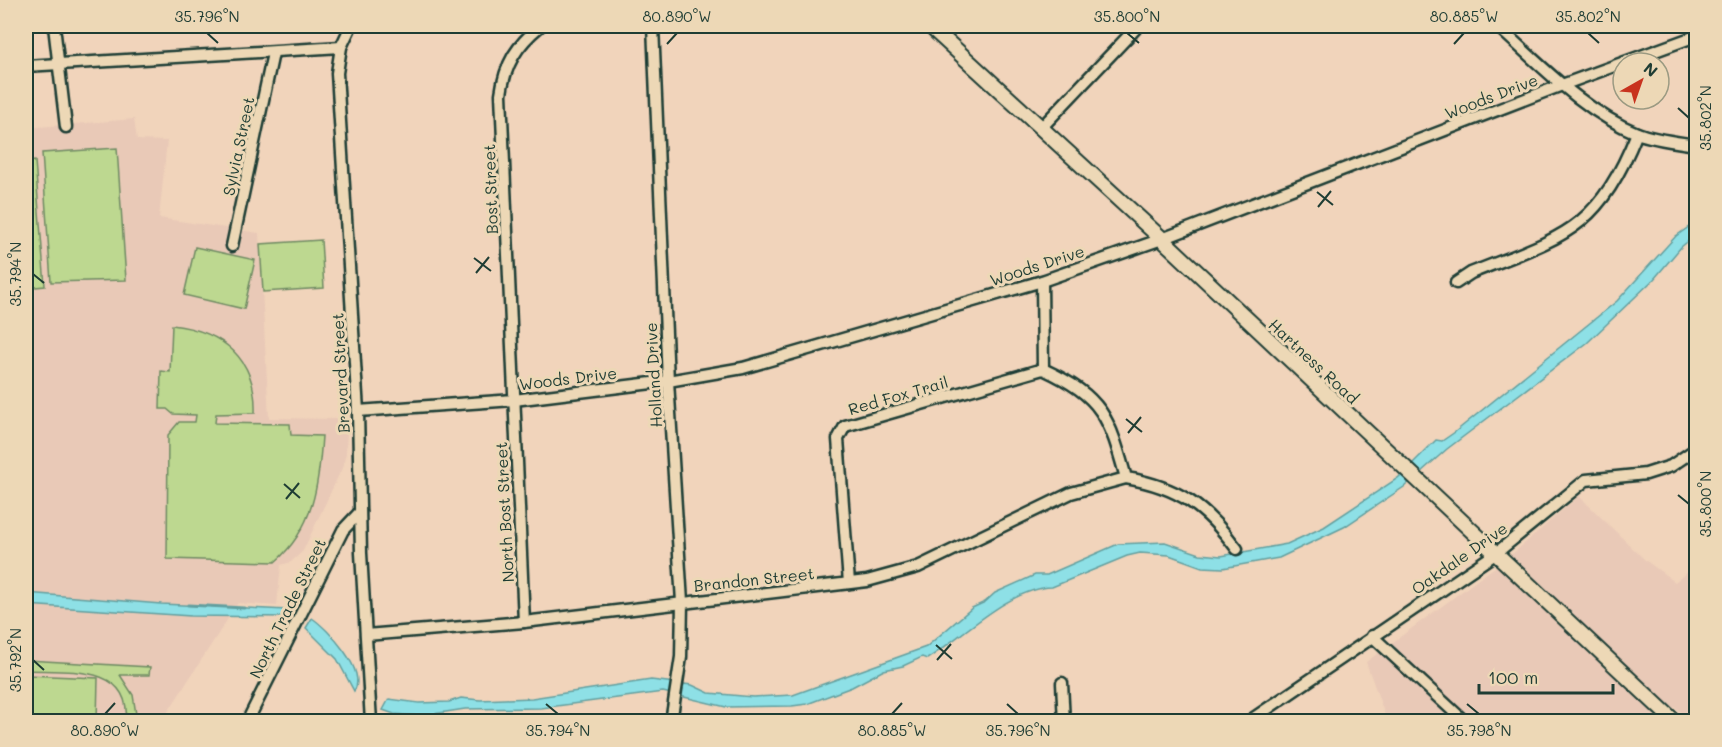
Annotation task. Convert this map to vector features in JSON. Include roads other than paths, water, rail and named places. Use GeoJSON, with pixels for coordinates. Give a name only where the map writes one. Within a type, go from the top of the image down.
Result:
{"type":"FeatureCollection","features":[{"type":"Feature","properties":{"kind":"main road","name":"Hartness Road"},"geometry":{"type":"LineString","coordinates":[[930,26],[1162,240],[1675,722]]}},
{"type":"Feature","properties":{"kind":"street"},"geometry":{"type":"LineString","coordinates":[[54,26],[66,127]]}},
{"type":"Feature","properties":{"kind":"street","name":"Brevard Street"},"geometry":{"type":"LineString","coordinates":[[351,26],[341,46],[337,73],[358,411],[360,512],[371,722]]}},
{"type":"Feature","properties":{"kind":"street","name":"Bost Street"},"geometry":{"type":"LineString","coordinates":[[514,400],[501,94],[504,72],[514,52],[540,26]]}},
{"type":"Feature","properties":{"kind":"street","name":"Holland Drive"},"geometry":{"type":"LineString","coordinates":[[653,26],[668,381],[682,602],[681,657],[671,722]]}},
{"type":"Feature","properties":{"kind":"street"},"geometry":{"type":"LineString","coordinates":[[1041,128],[1138,26]]}},
{"type":"Feature","properties":{"kind":"street"},"geometry":{"type":"LineString","coordinates":[[1497,26],[1562,84],[1600,112],[1637,133],[1667,141],[1696,145]]}},
{"type":"Feature","properties":{"kind":"street","name":"Woods Drive"},"geometry":{"type":"LineString","coordinates":[[358,411],[514,400],[668,381],[743,368],[1042,281],[1162,240],[1562,84],[1696,36]]}},
{"type":"Feature","properties":{"kind":"street"},"geometry":{"type":"LineString","coordinates":[[26,66],[273,53],[341,46]]}},
{"type":"Feature","properties":{"kind":"street","name":"Sylvia Street"},"geometry":{"type":"LineString","coordinates":[[232,246],[273,53]]}},
{"type":"Feature","properties":{"kind":"street"},"geometry":{"type":"LineString","coordinates":[[1456,284],[1471,273],[1556,239],[1583,220],[1607,194],[1624,164],[1637,133]]}},
{"type":"Feature","properties":{"kind":"street"},"geometry":{"type":"LineString","coordinates":[[1042,281],[1043,369],[1071,382],[1090,396],[1113,430],[1126,478],[1156,483],[1184,495],[1208,514],[1237,549]]}},
{"type":"Feature","properties":{"kind":"street","name":"Red Fox Trail"},"geometry":{"type":"LineString","coordinates":[[849,583],[838,439],[840,431],[845,426],[1043,369]]}},
{"type":"Feature","properties":{"kind":"street","name":"North Bost Street"},"geometry":{"type":"LineString","coordinates":[[514,400],[524,622]]}},
{"type":"Feature","properties":{"kind":"street","name":"Oakdale Drive"},"geometry":{"type":"LineString","coordinates":[[1248,722],[1495,554],[1586,480],[1603,476],[1646,474],[1671,466],[1696,449]]}},
{"type":"Feature","properties":{"kind":"street","name":"Brandon Street"},"geometry":{"type":"LineString","coordinates":[[366,635],[524,622],[885,577],[918,567],[1071,493],[1126,478]]}},
{"type":"Feature","properties":{"kind":"street","name":"North Trade Street"},"geometry":{"type":"LineString","coordinates":[[247,722],[343,530],[360,512]]}},
{"type":"Feature","properties":{"kind":"street"},"geometry":{"type":"LineString","coordinates":[[1372,636],[1465,722]]}},
{"type":"Feature","properties":{"kind":"street"},"geometry":{"type":"LineString","coordinates":[[1062,683],[1064,722]]}},
{"type":"Feature","properties":{"kind":"water"},"geometry":{"type":"Polygon","coordinates":[[[1696,222],[1696,235],[1681,247],[1654,279],[1587,343],[1447,449],[1404,487],[1344,527],[1279,558],[1223,568],[1202,567],[1169,555],[1140,553],[1127,556],[1052,587],[1036,589],[1003,604],[927,659],[922,657],[903,666],[884,670],[852,687],[807,704],[726,707],[663,692],[541,708],[465,709],[420,716],[394,714],[383,710],[389,699],[419,703],[449,702],[461,698],[480,700],[532,698],[651,680],[692,685],[709,693],[753,697],[793,695],[926,647],[972,608],[985,602],[995,593],[1035,575],[1047,575],[1118,544],[1165,542],[1200,554],[1221,556],[1287,544],[1324,527],[1398,478],[1436,440],[1442,441],[1455,432],[1617,301],[1676,236],[1696,222]]]}},
{"type":"Feature","properties":{"kind":"water"},"geometry":{"type":"Polygon","coordinates":[[[26,593],[161,604],[287,610],[284,617],[191,616],[26,605],[26,593]]]}},
{"type":"Feature","properties":{"kind":"water"},"geometry":{"type":"Polygon","coordinates":[[[312,618],[336,640],[351,662],[357,683],[354,691],[337,659],[306,628],[312,618]]]}},
{"type":"Feature","properties":{"kind":"waterway"},"geometry":{"type":"LineString","coordinates":[[1687,26],[1691,35]]}},
{"type":"Feature","properties":{"kind":"waterway"},"geometry":{"type":"LineString","coordinates":[[188,605],[244,608]]}}]}
